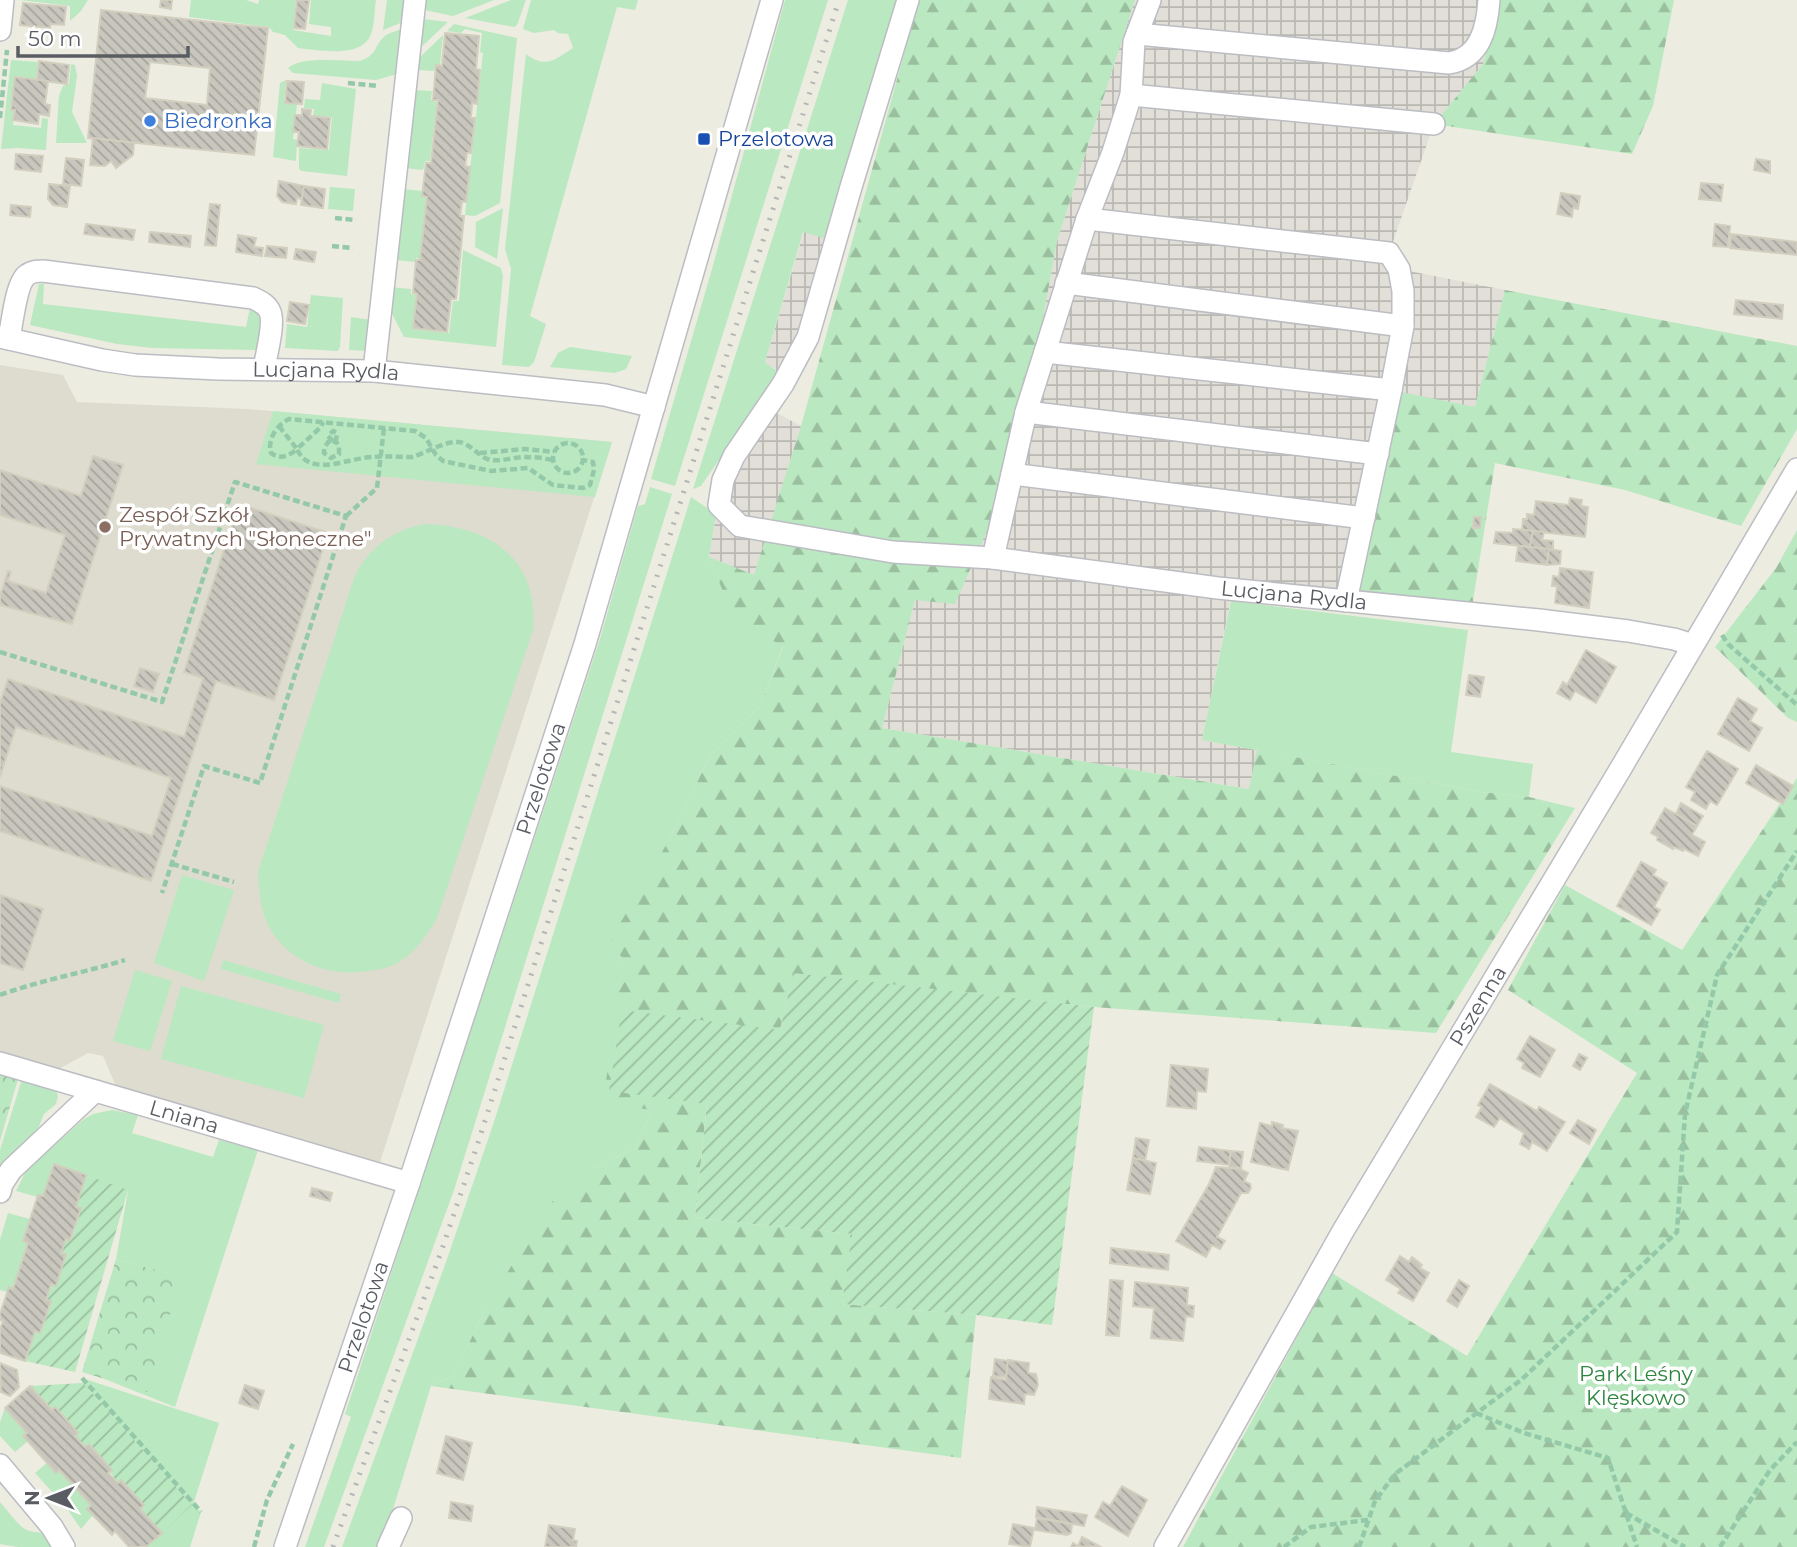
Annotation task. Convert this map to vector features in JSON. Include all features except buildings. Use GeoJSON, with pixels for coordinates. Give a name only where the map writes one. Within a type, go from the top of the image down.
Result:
{"type":"FeatureCollection","features":[{"type":"Feature","properties":{"kind":"street"},"geometry":{"type":"LineString","coordinates":[[4,0],[4,35]]}},
{"type":"Feature","properties":{"kind":"street"},"geometry":{"type":"LineString","coordinates":[[374,371],[415,0]]}},
{"type":"Feature","properties":{"kind":"street","name":"Przelotowa"},"geometry":{"type":"LineString","coordinates":[[285,1547],[409,1183],[591,624],[772,0]]}},
{"type":"Feature","properties":{"kind":"street","name":"Lucjana Rydla"},"geometry":{"type":"LineString","coordinates":[[908,0],[808,337],[783,384],[734,456],[723,480],[719,505],[740,526],[893,552],[993,558],[1205,586],[1628,631],[1693,645]]}},
{"type":"Feature","properties":{"kind":"street"},"geometry":{"type":"LineString","coordinates":[[993,558],[1026,412],[1087,219],[1131,94],[1134,42],[1150,0]]}},
{"type":"Feature","properties":{"kind":"street"},"geometry":{"type":"LineString","coordinates":[[1138,34],[1449,63],[1462,61],[1472,54],[1481,40],[1488,16],[1489,0]]}},
{"type":"Feature","properties":{"kind":"street"},"geometry":{"type":"LineString","coordinates":[[1131,94],[1434,124]]}},
{"type":"Feature","properties":{"kind":"street"},"geometry":{"type":"LineString","coordinates":[[1087,219],[1389,253],[1399,269],[1403,291],[1403,326],[1346,601]]}},
{"type":"Feature","properties":{"kind":"street"},"geometry":{"type":"LineString","coordinates":[[4,338],[20,284],[25,276],[43,271],[253,298],[270,310],[264,369]]}},
{"type":"Feature","properties":{"kind":"street"},"geometry":{"type":"LineString","coordinates":[[1066,283],[1403,326]]}},
{"type":"Feature","properties":{"kind":"street","name":"Lucjana Rydla"},"geometry":{"type":"LineString","coordinates":[[4,338],[135,365],[374,371],[605,395],[653,407]]}},
{"type":"Feature","properties":{"kind":"street"},"geometry":{"type":"LineString","coordinates":[[1045,352],[1391,390]]}},
{"type":"Feature","properties":{"kind":"street"},"geometry":{"type":"LineString","coordinates":[[1026,412],[1378,454]]}},
{"type":"Feature","properties":{"kind":"street","name":"Pszenna"},"geometry":{"type":"LineString","coordinates":[[1165,1547],[1343,1231],[1797,469]]}},
{"type":"Feature","properties":{"kind":"street"},"geometry":{"type":"LineString","coordinates":[[1012,474],[1364,518]]}},
{"type":"Feature","properties":{"kind":"street","name":"Lniana"},"geometry":{"type":"LineString","coordinates":[[0,1063],[409,1183]]}},
{"type":"Feature","properties":{"kind":"street"},"geometry":{"type":"LineString","coordinates":[[0,1192],[11,1170],[95,1091]]}},
{"type":"Feature","properties":{"kind":"street"},"geometry":{"type":"LineString","coordinates":[[0,1465],[52,1527],[64,1547]]}},
{"type":"Feature","properties":{"kind":"street"},"geometry":{"type":"LineString","coordinates":[[388,1547],[401,1518]]}},
{"type":"Feature","properties":{"kind":"path"},"geometry":{"type":"LineString","coordinates":[[0,118],[4,35]]}},
{"type":"Feature","properties":{"kind":"path"},"geometry":{"type":"LineString","coordinates":[[348,83],[379,86]]}},
{"type":"Feature","properties":{"kind":"path"},"geometry":{"type":"LineString","coordinates":[[335,218],[356,220]]}},
{"type":"Feature","properties":{"kind":"path"},"geometry":{"type":"LineString","coordinates":[[332,246],[353,248]]}},
{"type":"Feature","properties":{"kind":"path"},"geometry":{"type":"LineString","coordinates":[[323,422],[321,428],[284,457],[271,453],[269,445],[279,426],[289,419],[323,422],[384,428],[418,432],[426,438],[440,460],[491,471],[528,468],[548,483],[566,486],[583,488],[590,485],[594,464],[583,460]]}},
{"type":"Feature","properties":{"kind":"path"},"geometry":{"type":"LineString","coordinates":[[279,426],[307,462],[349,463],[388,455],[412,457],[460,442],[492,460],[526,457],[552,460]]}},
{"type":"Feature","properties":{"kind":"path"},"geometry":{"type":"LineString","coordinates":[[162,893],[204,766],[260,783],[346,516],[374,492],[378,484],[384,428]]}},
{"type":"Feature","properties":{"kind":"path"},"geometry":{"type":"LineString","coordinates":[[332,441],[337,443],[340,450],[331,461],[324,449],[325,445],[332,441]]}},
{"type":"Feature","properties":{"kind":"path"},"geometry":{"type":"LineString","coordinates":[[563,443],[580,449],[583,460],[578,471],[567,474],[557,470],[552,460],[554,452],[563,443]]}},
{"type":"Feature","properties":{"kind":"path"},"geometry":{"type":"LineString","coordinates":[[479,453],[524,449],[554,452]]}},
{"type":"Feature","properties":{"kind":"path"},"geometry":{"type":"LineString","coordinates":[[566,486],[567,474]]}},
{"type":"Feature","properties":{"kind":"path"},"geometry":{"type":"LineString","coordinates":[[0,652],[162,702],[235,482],[346,516]]}},
{"type":"Feature","properties":{"kind":"path"},"geometry":{"type":"LineString","coordinates":[[1711,617],[1728,644],[1797,705]]}},
{"type":"Feature","properties":{"kind":"path"},"geometry":{"type":"LineString","coordinates":[[1359,1547],[1375,1501],[1395,1474],[1521,1380],[1677,1232],[1685,1114],[1717,975],[1797,851]]}},
{"type":"Feature","properties":{"kind":"path"},"geometry":{"type":"LineString","coordinates":[[172,864],[234,882]]}},
{"type":"Feature","properties":{"kind":"path"},"geometry":{"type":"LineString","coordinates":[[0,995],[38,981],[77,975],[125,960]]}},
{"type":"Feature","properties":{"kind":"path"},"geometry":{"type":"LineString","coordinates":[[82,1378],[201,1512]]}},
{"type":"Feature","properties":{"kind":"path"},"geometry":{"type":"LineString","coordinates":[[1475,1413],[1524,1433],[1608,1458],[1637,1547]]}},
{"type":"Feature","properties":{"kind":"path"},"geometry":{"type":"LineString","coordinates":[[1720,1547],[1770,1470],[1797,1442]]}},
{"type":"Feature","properties":{"kind":"path"},"geometry":{"type":"LineString","coordinates":[[254,1547],[267,1500],[293,1444]]}},
{"type":"Feature","properties":{"kind":"path"},"geometry":{"type":"LineString","coordinates":[[1626,1513],[1685,1547]]}},
{"type":"Feature","properties":{"kind":"path"},"geometry":{"type":"LineString","coordinates":[[1284,1547],[1311,1527],[1368,1520]]}},
{"type":"Feature","properties":{"kind":"shaded area"},"geometry":{"type":"Polygon","coordinates":[[[1135,0],[1501,0],[1483,64],[1434,124],[1389,253],[1399,269],[1505,290],[1475,407],[1348,593],[1234,584],[1202,740],[1257,750],[1250,789],[882,728],[915,600],[1026,412],[1057,241],[1135,0]]]}},
{"type":"Feature","properties":{"kind":"shaded area"},"geometry":{"type":"Polygon","coordinates":[[[804,231],[828,239],[796,347],[779,373],[765,362],[804,231]]]}},
{"type":"Feature","properties":{"kind":"shaded area"},"geometry":{"type":"Polygon","coordinates":[[[0,365],[63,375],[77,402],[248,409],[612,442],[380,1162],[116,1086],[103,1056],[88,1053],[59,1069],[0,1052],[0,365]]]}},
{"type":"Feature","properties":{"kind":"shaded area"},"geometry":{"type":"Polygon","coordinates":[[[773,411],[801,426],[754,576],[709,557],[716,514],[773,411]]]}},
{"type":"Feature","properties":{"kind":"green space"},"geometry":{"type":"Polygon","coordinates":[[[20,0],[88,0],[70,21],[70,6],[20,0]]]}},
{"type":"Feature","properties":{"kind":"green space"},"geometry":{"type":"Polygon","coordinates":[[[191,0],[246,0],[258,4],[259,0],[296,0],[293,30],[331,36],[331,27],[309,24],[311,0],[376,0],[372,30],[366,42],[349,50],[328,51],[298,48],[285,35],[273,32],[269,27],[189,17],[191,0]]]}},
{"type":"Feature","properties":{"kind":"green space"},"geometry":{"type":"Polygon","coordinates":[[[387,0],[406,0],[403,22],[383,30],[387,0]]]}},
{"type":"Feature","properties":{"kind":"green space"},"geometry":{"type":"Polygon","coordinates":[[[425,0],[494,0],[453,16],[425,10],[425,0]]]}},
{"type":"Feature","properties":{"kind":"green space"},"geometry":{"type":"Polygon","coordinates":[[[511,0],[526,0],[514,27],[465,18],[511,0]]]}},
{"type":"Feature","properties":{"kind":"green space"},"geometry":{"type":"Polygon","coordinates":[[[531,0],[638,0],[635,10],[617,7],[530,316],[546,324],[534,362],[529,367],[502,365],[511,269],[505,249],[526,54],[545,62],[573,48],[568,34],[554,30],[534,33],[523,29],[531,0]]]}},
{"type":"Feature","properties":{"kind":"green space"},"geometry":{"type":"Polygon","coordinates":[[[785,0],[828,0],[675,486],[651,479],[712,269],[785,0]]]}},
{"type":"Feature","properties":{"kind":"green space"},"geometry":{"type":"Polygon","coordinates":[[[848,0],[902,0],[828,239],[803,232],[765,362],[779,373],[701,486],[693,489],[848,0]]]}},
{"type":"Feature","properties":{"kind":"green space"},"geometry":{"type":"Polygon","coordinates":[[[919,0],[1135,0],[1057,241],[1012,474],[955,604],[915,600],[882,728],[1249,789],[1257,750],[1482,792],[1529,797],[1575,808],[1436,1033],[1094,1007],[793,974],[780,1030],[707,1103],[695,1218],[853,1234],[842,1304],[976,1315],[961,1458],[431,1386],[453,1376],[486,1308],[548,1205],[594,1168],[635,1149],[652,1110],[603,1103],[623,958],[608,944],[669,840],[710,756],[760,706],[783,647],[732,614],[709,557],[754,575],[801,426],[919,0]]]}},
{"type":"Feature","properties":{"kind":"green space"},"geometry":{"type":"Polygon","coordinates":[[[1501,0],[1674,0],[1653,106],[1632,154],[1434,124],[1483,64],[1501,0]]]}},
{"type":"Feature","properties":{"kind":"green space"},"geometry":{"type":"Polygon","coordinates":[[[423,19],[448,22],[419,49],[423,19]]]}},
{"type":"Feature","properties":{"kind":"green space"},"geometry":{"type":"Polygon","coordinates":[[[454,24],[517,38],[500,203],[475,216],[465,215],[483,53],[480,52],[482,33],[465,29],[461,33],[447,31],[454,24]]]}},
{"type":"Feature","properties":{"kind":"green space"},"geometry":{"type":"Polygon","coordinates":[[[402,29],[397,74],[376,80],[293,73],[288,68],[294,64],[312,61],[360,61],[373,53],[386,35],[402,29]]]}},
{"type":"Feature","properties":{"kind":"green space"},"geometry":{"type":"Polygon","coordinates":[[[443,35],[440,65],[436,65],[434,71],[417,70],[417,60],[443,35]]]}},
{"type":"Feature","properties":{"kind":"green space"},"geometry":{"type":"Polygon","coordinates":[[[11,60],[38,62],[36,79],[15,76],[10,110],[14,111],[13,125],[41,128],[42,118],[48,119],[46,150],[1,149],[11,60]]]}},
{"type":"Feature","properties":{"kind":"green space"},"geometry":{"type":"Polygon","coordinates":[[[71,64],[75,65],[77,76],[72,112],[87,143],[56,143],[59,96],[63,86],[69,84],[71,64]]]}},
{"type":"Feature","properties":{"kind":"green space"},"geometry":{"type":"Polygon","coordinates":[[[286,80],[284,103],[297,104],[293,139],[297,140],[296,161],[273,157],[280,83],[286,80]]]}},
{"type":"Feature","properties":{"kind":"green space"},"geometry":{"type":"Polygon","coordinates":[[[322,83],[356,89],[347,176],[299,169],[299,148],[329,150],[332,117],[313,116],[314,109],[304,108],[305,99],[320,100],[322,83]]]}},
{"type":"Feature","properties":{"kind":"green space"},"geometry":{"type":"Polygon","coordinates":[[[415,90],[432,91],[431,100],[437,102],[430,161],[425,161],[423,170],[405,168],[415,90]]]}},
{"type":"Feature","properties":{"kind":"green space"},"geometry":{"type":"Polygon","coordinates":[[[330,187],[355,189],[353,211],[328,209],[330,187]]]}},
{"type":"Feature","properties":{"kind":"green space"},"geometry":{"type":"Polygon","coordinates":[[[403,189],[422,191],[422,197],[426,198],[420,259],[416,258],[415,262],[396,260],[403,189]]]}},
{"type":"Feature","properties":{"kind":"green space"},"geometry":{"type":"Polygon","coordinates":[[[503,208],[497,259],[475,247],[476,222],[503,208]]]}},
{"type":"Feature","properties":{"kind":"green space"},"geometry":{"type":"Polygon","coordinates":[[[463,250],[501,268],[503,276],[496,347],[404,337],[387,304],[389,287],[411,289],[411,294],[416,295],[413,329],[449,333],[453,301],[459,301],[463,250]]]}},
{"type":"Feature","properties":{"kind":"green space"},"geometry":{"type":"Polygon","coordinates":[[[39,284],[44,284],[43,304],[246,327],[250,308],[259,316],[260,321],[256,350],[152,348],[117,344],[30,325],[39,284]]]}},
{"type":"Feature","properties":{"kind":"green space"},"geometry":{"type":"Polygon","coordinates":[[[1505,290],[1797,346],[1797,429],[1741,526],[1625,490],[1495,463],[1472,607],[1348,593],[1391,390],[1475,407],[1505,290]]]}},
{"type":"Feature","properties":{"kind":"green space"},"geometry":{"type":"Polygon","coordinates":[[[311,295],[343,298],[338,351],[285,348],[287,324],[307,327],[311,295]]]}},
{"type":"Feature","properties":{"kind":"green space"},"geometry":{"type":"Polygon","coordinates":[[[351,317],[371,320],[368,351],[349,350],[351,317]]]}},
{"type":"Feature","properties":{"kind":"green space"},"geometry":{"type":"Polygon","coordinates":[[[570,347],[632,356],[626,369],[615,373],[550,367],[558,353],[570,347]]]}},
{"type":"Feature","properties":{"kind":"green space"},"geometry":{"type":"Polygon","coordinates":[[[273,411],[612,442],[595,497],[256,464],[273,411]]]}},
{"type":"Feature","properties":{"kind":"green space"},"geometry":{"type":"Polygon","coordinates":[[[650,487],[672,494],[454,1190],[324,1547],[305,1547],[351,1417],[345,1414],[600,639],[638,506],[645,504],[650,487]]]}},
{"type":"Feature","properties":{"kind":"green space"},"geometry":{"type":"Polygon","coordinates":[[[691,497],[716,514],[709,557],[732,613],[783,646],[760,706],[710,756],[669,840],[623,958],[618,1006],[652,1110],[635,1149],[594,1168],[486,1308],[453,1376],[431,1386],[379,1547],[342,1547],[494,1122],[691,497]]]}},
{"type":"Feature","properties":{"kind":"green space"},"geometry":{"type":"Polygon","coordinates":[[[425,524],[470,531],[506,551],[519,566],[528,584],[533,605],[533,630],[437,918],[413,951],[393,965],[363,972],[331,971],[294,955],[275,937],[263,912],[258,872],[355,575],[368,556],[384,541],[425,524]]]}},
{"type":"Feature","properties":{"kind":"green space"},"geometry":{"type":"Polygon","coordinates":[[[1797,530],[1797,722],[1788,718],[1715,647],[1776,568],[1797,530]]]}},
{"type":"Feature","properties":{"kind":"green space"},"geometry":{"type":"Polygon","coordinates":[[[1231,601],[1468,630],[1451,752],[1533,764],[1529,797],[1482,792],[1202,740],[1231,601]]]}},
{"type":"Feature","properties":{"kind":"green space","name":"Park Leśny Klęskowo"},"geometry":{"type":"Polygon","coordinates":[[[1797,778],[1797,1547],[1183,1547],[1332,1273],[1467,1356],[1637,1073],[1508,990],[1565,885],[1682,950],[1797,778]]]}},
{"type":"Feature","properties":{"kind":"green space"},"geometry":{"type":"Polygon","coordinates":[[[182,875],[234,890],[204,981],[154,963],[182,875]]]}},
{"type":"Feature","properties":{"kind":"green space"},"geometry":{"type":"Polygon","coordinates":[[[223,960],[341,994],[339,1003],[221,969],[223,960]]]}},
{"type":"Feature","properties":{"kind":"green space"},"geometry":{"type":"Polygon","coordinates":[[[135,970],[172,981],[150,1051],[113,1041],[135,970]]]}},
{"type":"Feature","properties":{"kind":"green space"},"geometry":{"type":"Polygon","coordinates":[[[793,973],[1094,1007],[1052,1325],[976,1315],[842,1304],[852,1234],[695,1218],[707,1104],[609,1091],[622,1010],[780,1030],[793,973]]]}},
{"type":"Feature","properties":{"kind":"green space"},"geometry":{"type":"Polygon","coordinates":[[[181,986],[324,1025],[304,1098],[161,1059],[181,986]]]}},
{"type":"Feature","properties":{"kind":"green space"},"geometry":{"type":"Polygon","coordinates":[[[0,1074],[18,1079],[0,1141],[0,1074]]]}},
{"type":"Feature","properties":{"kind":"green space"},"geometry":{"type":"Polygon","coordinates":[[[22,1079],[55,1087],[58,1096],[56,1104],[44,1114],[37,1131],[0,1167],[0,1150],[22,1079]]]}},
{"type":"Feature","properties":{"kind":"green space"},"geometry":{"type":"Polygon","coordinates":[[[112,1110],[138,1115],[132,1133],[213,1157],[219,1140],[258,1150],[175,1407],[102,1378],[147,1391],[180,1277],[116,1259],[128,1191],[54,1164],[43,1196],[16,1191],[26,1171],[84,1119],[112,1110]]]}},
{"type":"Feature","properties":{"kind":"green space"},"geometry":{"type":"Polygon","coordinates":[[[86,1175],[128,1190],[75,1372],[25,1361],[35,1331],[40,1333],[51,1302],[46,1300],[51,1284],[56,1285],[66,1255],[61,1253],[66,1239],[71,1240],[81,1209],[76,1207],[86,1175]]]}},
{"type":"Feature","properties":{"kind":"green space"},"geometry":{"type":"Polygon","coordinates":[[[8,1213],[30,1219],[23,1241],[28,1243],[13,1289],[9,1288],[7,1292],[0,1290],[0,1240],[8,1213]]]}},
{"type":"Feature","properties":{"kind":"green space"},"geometry":{"type":"Polygon","coordinates":[[[116,1259],[181,1277],[147,1392],[82,1372],[116,1259]]]}},
{"type":"Feature","properties":{"kind":"green space"},"geometry":{"type":"Polygon","coordinates":[[[82,1378],[219,1423],[193,1505],[201,1512],[190,1547],[146,1547],[191,1504],[83,1383],[82,1378]]]}},
{"type":"Feature","properties":{"kind":"green space"},"geometry":{"type":"Polygon","coordinates":[[[83,1383],[192,1505],[162,1533],[140,1509],[144,1505],[121,1480],[118,1483],[89,1444],[85,1447],[75,1436],[78,1432],[55,1407],[52,1410],[30,1386],[83,1383]]]}},
{"type":"Feature","properties":{"kind":"green space"},"geometry":{"type":"Polygon","coordinates":[[[5,1408],[27,1433],[23,1436],[28,1441],[15,1452],[0,1436],[0,1422],[5,1408]]]}},
{"type":"Feature","properties":{"kind":"green space"},"geometry":{"type":"Polygon","coordinates":[[[47,1463],[56,1473],[59,1470],[91,1505],[93,1515],[81,1529],[65,1506],[35,1473],[47,1463]]]}},
{"type":"Feature","properties":{"kind":"green space"},"geometry":{"type":"Polygon","coordinates":[[[0,1502],[22,1527],[46,1536],[51,1547],[0,1544],[0,1502]]]}},
{"type":"Feature","properties":{"kind":"railway"},"geometry":{"type":"LineString","coordinates":[[333,1547],[479,1140],[839,0]]}},
{"type":"Feature","properties":{"kind":"place","name":"Biedronka"},"geometry":{"type":"Point","coordinates":[150,121]}},
{"type":"Feature","properties":{"kind":"place","name":"Przelotowa"},"geometry":{"type":"Point","coordinates":[704,139]}},
{"type":"Feature","properties":{"kind":"place","name":"Zespół Szkół Prywatnych \"Słoneczne\""},"geometry":{"type":"Point","coordinates":[105,527]}}]}
